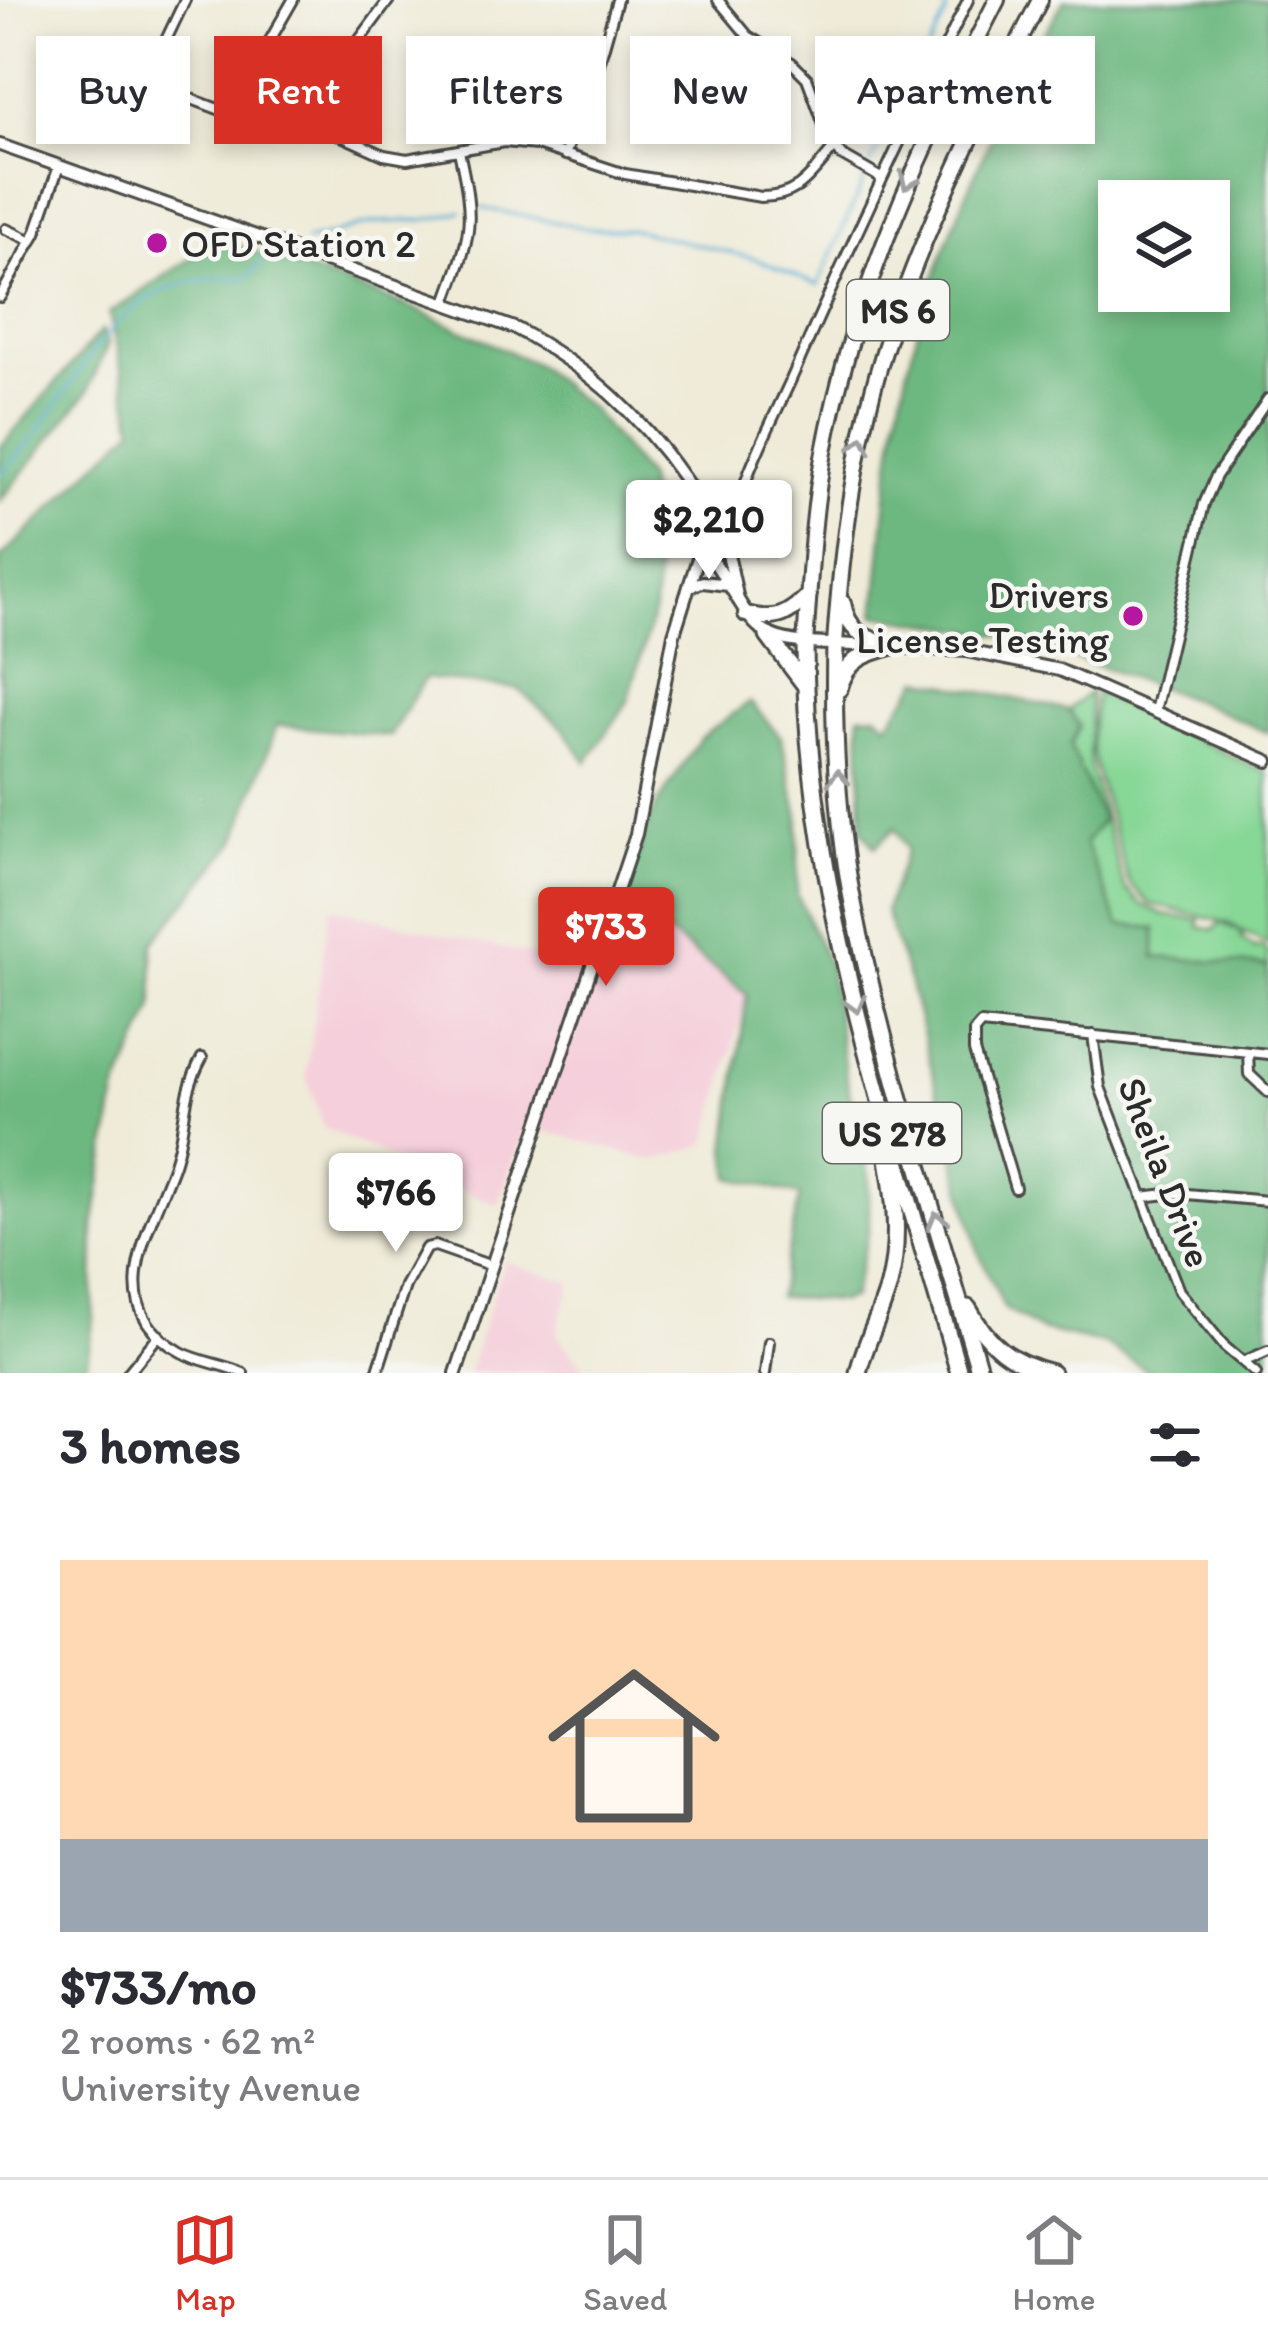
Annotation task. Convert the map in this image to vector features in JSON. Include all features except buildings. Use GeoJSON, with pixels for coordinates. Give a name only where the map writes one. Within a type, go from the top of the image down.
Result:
{"type":"FeatureCollection","features":[{"type":"Feature","properties":{"kind":"highway","name":"MS 6"},"geometry":{"type":"LineString","coordinates":[[835,644],[850,496],[887,339],[920,250],[1040,0]]}},
{"type":"Feature","properties":{"kind":"highway","name":"MS 6"},"geometry":{"type":"LineString","coordinates":[[806,644],[823,455],[848,347],[896,206],[996,2]]}},
{"type":"Feature","properties":{"kind":"highway"},"geometry":{"type":"LineString","coordinates":[[840,578],[852,628],[864,638],[893,646]]}},
{"type":"Feature","properties":{"kind":"highway"},"geometry":{"type":"LineString","coordinates":[[742,607],[764,619],[784,616],[808,595]]}},
{"type":"Feature","properties":{"kind":"highway"},"geometry":{"type":"LineString","coordinates":[[768,636],[805,685]]}},
{"type":"Feature","properties":{"kind":"highway","name":"US 278"},"geometry":{"type":"LineString","coordinates":[[806,644],[816,820],[828,892],[959,1373]]}},
{"type":"Feature","properties":{"kind":"highway","name":"US 278"},"geometry":{"type":"LineString","coordinates":[[835,644],[842,831],[861,939],[980,1373]]}},
{"type":"Feature","properties":{"kind":"highway"},"geometry":{"type":"LineString","coordinates":[[835,728],[844,672],[863,654],[893,646]]}},
{"type":"Feature","properties":{"kind":"highway"},"geometry":{"type":"LineString","coordinates":[[858,1373],[889,1287],[897,1219],[869,1051]]}},
{"type":"Feature","properties":{"kind":"highway"},"geometry":{"type":"LineString","coordinates":[[955,1286],[986,1339],[1024,1365],[1052,1373]]}},
{"type":"Feature","properties":{"kind":"street"},"geometry":{"type":"LineString","coordinates":[[168,36],[185,0]]}},
{"type":"Feature","properties":{"kind":"street"},"geometry":{"type":"LineString","coordinates":[[272,36],[292,0]]}},
{"type":"Feature","properties":{"kind":"street"},"geometry":{"type":"LineString","coordinates":[[362,36],[389,0]]}},
{"type":"Feature","properties":{"kind":"street"},"geometry":{"type":"LineString","coordinates":[[565,155],[597,71],[617,0]]}},
{"type":"Feature","properties":{"kind":"street"},"geometry":{"type":"LineString","coordinates":[[718,0],[748,36]]}},
{"type":"Feature","properties":{"kind":"street"},"geometry":{"type":"LineString","coordinates":[[742,607],[728,554],[738,502],[881,178],[969,0],[996,2]]}},
{"type":"Feature","properties":{"kind":"street"},"geometry":{"type":"LineString","coordinates":[[791,62],[806,78],[834,148],[852,164],[881,178]]}},
{"type":"Feature","properties":{"kind":"street"},"geometry":{"type":"LineString","coordinates":[[353,144],[402,158],[503,142],[537,145],[625,174],[779,197],[807,183],[834,148]]}},
{"type":"Feature","properties":{"kind":"street"},"geometry":{"type":"LineString","coordinates":[[0,145],[517,329],[587,371],[638,418],[705,506],[712,526]]}},
{"type":"Feature","properties":{"kind":"street"},"geometry":{"type":"LineString","coordinates":[[446,302],[472,211],[460,151]]}},
{"type":"Feature","properties":{"kind":"street"},"geometry":{"type":"LineString","coordinates":[[0,297],[32,241],[59,166]]}},
{"type":"Feature","properties":{"kind":"street"},"geometry":{"type":"LineString","coordinates":[[6,230],[32,241]]}},
{"type":"Feature","properties":{"kind":"street"},"geometry":{"type":"LineString","coordinates":[[1155,711],[1204,503],[1216,476],[1268,399]]}},
{"type":"Feature","properties":{"kind":"street"},"geometry":{"type":"LineString","coordinates":[[686,481],[712,526],[731,534]]}},
{"type":"Feature","properties":{"kind":"street"},"geometry":{"type":"LineString","coordinates":[[705,506],[738,502]]}},
{"type":"Feature","properties":{"kind":"street"},"geometry":{"type":"LineString","coordinates":[[738,502],[698,539],[742,607],[768,636],[806,644],[968,651],[1059,670],[1268,761]]}},
{"type":"Feature","properties":{"kind":"street"},"geometry":{"type":"LineString","coordinates":[[707,556],[728,554]]}},
{"type":"Feature","properties":{"kind":"street"},"geometry":{"type":"LineString","coordinates":[[457,1373],[636,834],[670,650],[689,586],[707,556]]}},
{"type":"Feature","properties":{"kind":"street"},"geometry":{"type":"LineString","coordinates":[[689,586],[703,582],[728,585]]}},
{"type":"Feature","properties":{"kind":"street"},"geometry":{"type":"LineString","coordinates":[[1015,1188],[975,1054],[974,1032],[983,1023],[1268,1054]]}},
{"type":"Feature","properties":{"kind":"street","name":"Sheila Drive"},"geometry":{"type":"LineString","coordinates":[[1094,1035],[1100,1087],[1179,1292],[1211,1333],[1256,1373]]}},
{"type":"Feature","properties":{"kind":"street"},"geometry":{"type":"LineString","coordinates":[[1247,1052],[1249,1074],[1268,1092]]}},
{"type":"Feature","properties":{"kind":"street"},"geometry":{"type":"LineString","coordinates":[[202,1058],[184,1102],[176,1158],[140,1244],[140,1303],[146,1320],[179,1351],[242,1373]]}},
{"type":"Feature","properties":{"kind":"street"},"geometry":{"type":"LineString","coordinates":[[1142,1197],[1199,1193],[1268,1201]]}},
{"type":"Feature","properties":{"kind":"street"},"geometry":{"type":"LineString","coordinates":[[377,1373],[405,1286],[426,1248],[435,1246],[492,1266]]}},
{"type":"Feature","properties":{"kind":"street"},"geometry":{"type":"LineString","coordinates":[[128,1373],[159,1335]]}},
{"type":"Feature","properties":{"kind":"street"},"geometry":{"type":"LineString","coordinates":[[765,1373],[769,1342]]}},
{"type":"Feature","properties":{"kind":"street"},"geometry":{"type":"LineString","coordinates":[[1244,1362],[1268,1351]]}},
{"type":"Feature","properties":{"kind":"shaded area"},"geometry":{"type":"Polygon","coordinates":[[[600,897],[624,899],[747,994],[707,1144],[654,1161],[526,1126],[497,1205],[324,1128],[306,1075],[330,907],[576,966],[600,897]]]}},
{"type":"Feature","properties":{"kind":"shaded area"},"geometry":{"type":"Polygon","coordinates":[[[504,1261],[572,1283],[556,1333],[589,1373],[468,1373],[504,1261]]]}},
{"type":"Feature","properties":{"kind":"green space"},"geometry":{"type":"Polygon","coordinates":[[[1064,0],[1268,0],[1268,733],[1194,700],[1015,637],[875,615],[892,457],[911,354],[988,144],[1095,144],[1095,36],[1043,36],[1064,0]]]}},
{"type":"Feature","properties":{"kind":"green space"},"geometry":{"type":"Polygon","coordinates":[[[220,239],[406,305],[534,363],[592,410],[646,477],[659,536],[654,610],[628,701],[587,762],[562,727],[518,689],[425,678],[390,736],[277,725],[236,841],[153,943],[154,1007],[116,1093],[94,1227],[93,1323],[85,1373],[0,1373],[0,559],[134,428],[109,313],[220,239]]]}},
{"type":"Feature","properties":{"kind":"green space"},"geometry":{"type":"Polygon","coordinates":[[[102,330],[108,344],[87,393],[0,501],[0,447],[102,330]]]}},
{"type":"Feature","properties":{"kind":"green space"},"geometry":{"type":"Polygon","coordinates":[[[920,679],[1068,710],[1079,726],[1070,746],[1102,820],[1085,843],[1119,925],[1156,928],[1155,957],[1268,966],[1268,1373],[1151,1373],[1104,1344],[1040,1330],[1004,1308],[978,1251],[910,984],[885,911],[907,849],[895,828],[875,847],[862,830],[860,715],[877,714],[888,724],[920,679]]]}},
{"type":"Feature","properties":{"kind":"green space"},"geometry":{"type":"Polygon","coordinates":[[[1090,692],[1090,768],[1124,887],[1140,903],[1163,915],[1200,920],[1199,927],[1214,930],[1220,923],[1245,934],[1240,937],[1268,952],[1268,966],[1154,957],[1119,926],[1085,843],[1102,820],[1070,745],[1079,726],[1068,710],[1090,692]]]}},
{"type":"Feature","properties":{"kind":"green space"},"geometry":{"type":"Polygon","coordinates":[[[1096,693],[1268,773],[1268,945],[1228,923],[1150,904],[1129,883],[1095,768],[1091,738],[1096,693]]]}},
{"type":"Feature","properties":{"kind":"green space"},"geometry":{"type":"Polygon","coordinates":[[[750,702],[781,737],[799,816],[797,894],[829,966],[846,1077],[869,1177],[869,1230],[852,1297],[841,1301],[778,1297],[800,1195],[731,1178],[727,1149],[747,994],[624,899],[650,816],[701,737],[750,702]]]}},
{"type":"Feature","properties":{"kind":"waterway"},"geometry":{"type":"LineString","coordinates":[[870,165],[947,12],[942,3]]}},
{"type":"Feature","properties":{"kind":"waterway"},"geometry":{"type":"LineString","coordinates":[[482,208],[592,229],[632,229],[753,258],[818,285],[865,178]]}},
{"type":"Feature","properties":{"kind":"waterway"},"geometry":{"type":"LineString","coordinates":[[306,241],[375,223],[432,219],[461,211]]}},
{"type":"Feature","properties":{"kind":"waterway"},"geometry":{"type":"LineString","coordinates":[[0,474],[119,321],[171,287],[205,279],[245,279],[270,254]]}},
{"type":"Feature","properties":{"kind":"place","name":"OFD Station 2"},"geometry":{"type":"Point","coordinates":[157,243]}},
{"type":"Feature","properties":{"kind":"place","name":"Drivers License Testing"},"geometry":{"type":"Point","coordinates":[1133,616]}}]}
